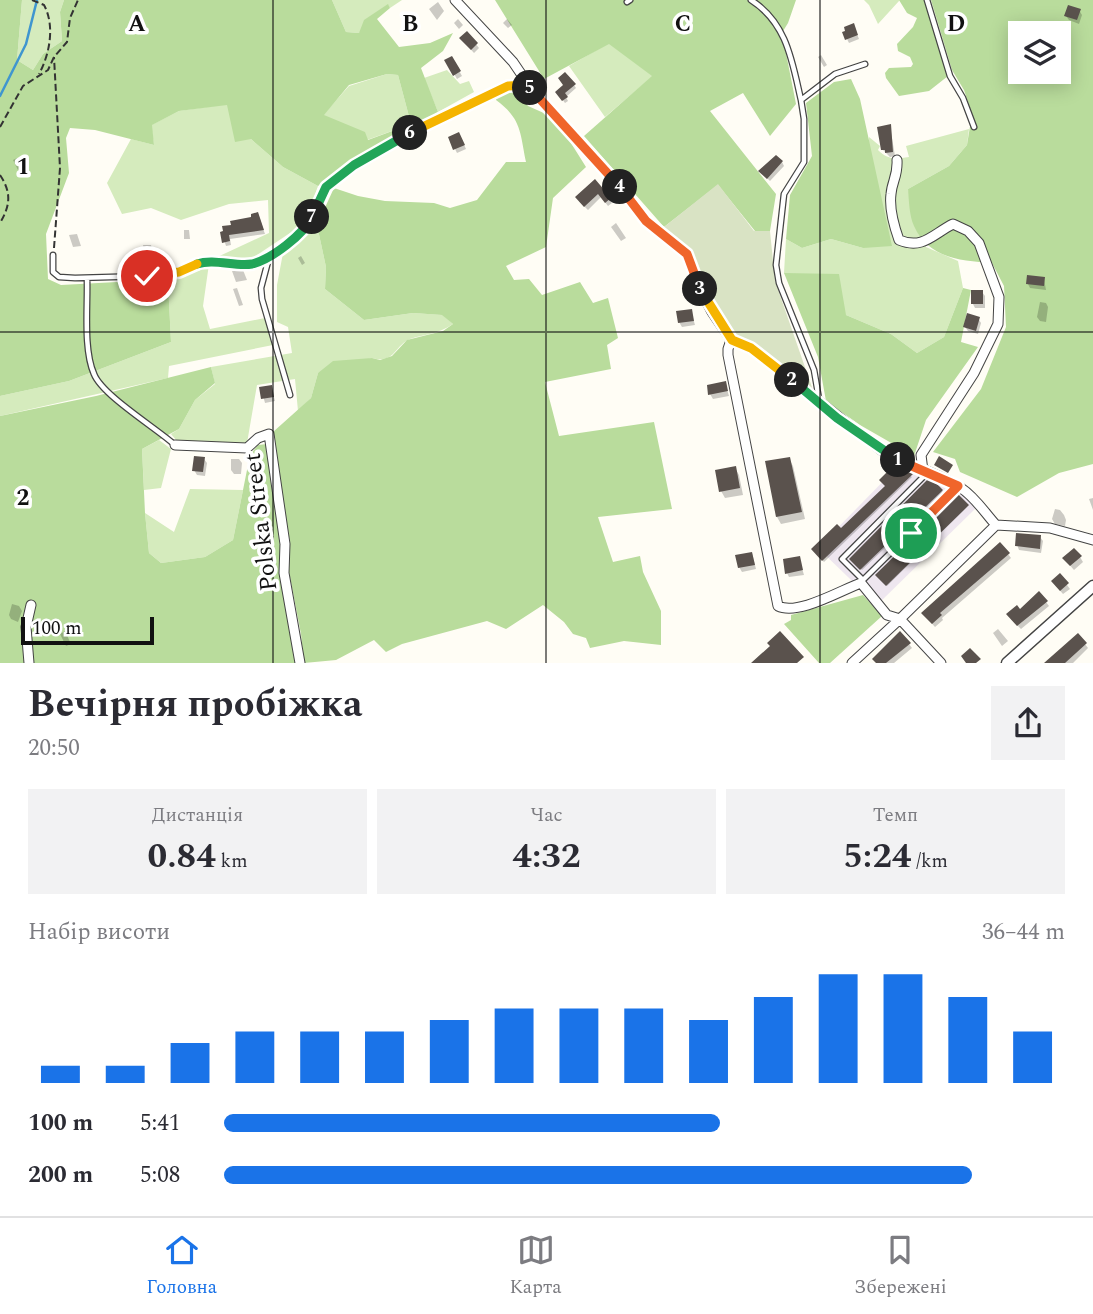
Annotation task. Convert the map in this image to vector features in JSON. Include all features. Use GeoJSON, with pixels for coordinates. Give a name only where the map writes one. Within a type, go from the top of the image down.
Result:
{"type":"FeatureCollection","features":[{"type":"Feature","properties":{"kind":"street"},"geometry":{"type":"LineString","coordinates":[[455,0],[513,62],[528,85],[646,221],[687,254],[696,281],[712,312],[732,340],[751,348],[881,450],[968,493],[996,525],[1050,528],[1093,540]]}},
{"type":"Feature","properties":{"kind":"street"},"geometry":{"type":"LineString","coordinates":[[897,160],[898,172],[891,194],[894,225],[899,240],[910,245],[924,242],[953,224],[968,231],[979,243],[999,298],[998,324],[988,346],[960,396],[921,455],[925,472]]}},
{"type":"Feature","properties":{"kind":"street"},"geometry":{"type":"LineString","coordinates":[[732,340],[728,355],[775,602],[782,609],[797,607],[862,581],[887,615],[900,619],[941,663]]}},
{"type":"Feature","properties":{"kind":"street","name":"Polska Street"},"geometry":{"type":"LineString","coordinates":[[175,445],[247,448],[258,438],[269,434],[285,544],[284,573],[300,663]]}},
{"type":"Feature","properties":{"kind":"street"},"geometry":{"type":"LineString","coordinates":[[852,663],[996,525]]}},
{"type":"Feature","properties":{"kind":"street"},"geometry":{"type":"LineString","coordinates":[[1007,663],[1093,586]]}},
{"type":"Feature","properties":{"kind":"street"},"geometry":{"type":"LineString","coordinates":[[29,663],[26,627],[31,605]]}},
{"type":"Feature","properties":{"kind":"lane"},"geometry":{"type":"LineString","coordinates":[[751,0],[770,16],[788,44],[801,100],[804,118],[804,162],[784,194],[776,265],[779,283],[814,370],[820,403]]}},
{"type":"Feature","properties":{"kind":"lane"},"geometry":{"type":"LineString","coordinates":[[926,0],[950,76],[963,98],[974,127]]}},
{"type":"Feature","properties":{"kind":"lane"},"geometry":{"type":"LineString","coordinates":[[801,100],[835,74],[865,64]]}},
{"type":"Feature","properties":{"kind":"lane"},"geometry":{"type":"LineString","coordinates":[[53,256],[53,272],[58,277],[147,276],[179,272],[201,262],[252,264],[306,229],[326,187],[354,165],[430,123],[508,86],[528,85]]}},
{"type":"Feature","properties":{"kind":"lane"},"geometry":{"type":"LineString","coordinates":[[270,254],[261,288],[262,299],[290,395]]}},
{"type":"Feature","properties":{"kind":"lane"},"geometry":{"type":"LineString","coordinates":[[87,278],[89,359],[94,377],[109,393],[175,445]]}},
{"type":"Feature","properties":{"kind":"lane"},"geometry":{"type":"LineString","coordinates":[[925,472],[842,559],[862,581],[958,486]]}},
{"type":"Feature","properties":{"kind":"path"},"geometry":{"type":"LineString","coordinates":[[32,0],[44,5],[49,14],[51,37],[38,77]]}},
{"type":"Feature","properties":{"kind":"path"},"geometry":{"type":"LineString","coordinates":[[0,127],[23,86],[48,70],[54,57],[67,42],[70,18],[78,0]]}},
{"type":"Feature","properties":{"kind":"path"},"geometry":{"type":"LineString","coordinates":[[53,256],[60,168],[54,57]]}},
{"type":"Feature","properties":{"kind":"path"},"geometry":{"type":"LineString","coordinates":[[0,176],[6,184],[9,208],[0,223]]}},
{"type":"Feature","properties":{"kind":"shaded area"},"geometry":{"type":"Polygon","coordinates":[[[902,462],[957,489],[978,506],[877,605],[818,548],[902,462]]]}},
{"type":"Feature","properties":{"kind":"green space"},"geometry":{"type":"Polygon","coordinates":[[[0,0],[22,0],[17,60],[33,70],[43,54],[62,41],[60,12],[64,0],[332,0],[346,32],[359,33],[364,20],[388,4],[390,8],[377,19],[399,47],[430,43],[453,33],[443,51],[421,68],[438,112],[372,148],[318,186],[283,167],[251,139],[235,142],[227,105],[179,111],[152,125],[154,145],[95,130],[70,128],[66,138],[69,173],[46,234],[48,279],[61,285],[168,282],[171,342],[69,381],[0,396],[0,0]],[[387,74],[349,85],[324,115],[365,132],[368,140],[411,124],[398,75],[387,74]]]}},
{"type":"Feature","properties":{"kind":"green space"},"geometry":{"type":"Polygon","coordinates":[[[22,0],[64,0],[60,12],[62,41],[43,54],[33,70],[17,60],[22,0]]]}},
{"type":"Feature","properties":{"kind":"green space"},"geometry":{"type":"Polygon","coordinates":[[[332,0],[402,0],[390,8],[388,5],[359,33],[346,32],[332,0]]]}},
{"type":"Feature","properties":{"kind":"green space"},"geometry":{"type":"Polygon","coordinates":[[[495,0],[796,0],[780,36],[785,48],[796,104],[770,136],[743,93],[710,111],[776,194],[770,231],[755,231],[718,185],[664,227],[584,136],[652,76],[609,44],[544,79],[495,0]]]}},
{"type":"Feature","properties":{"kind":"green space"},"geometry":{"type":"Polygon","coordinates":[[[864,0],[899,0],[899,1],[878,24],[864,0]]]}},
{"type":"Feature","properties":{"kind":"green space"},"geometry":{"type":"Polygon","coordinates":[[[899,0],[925,0],[948,76],[929,91],[899,96],[885,73],[889,68],[911,67],[913,64],[910,57],[898,51],[897,44],[913,27],[917,18],[907,13],[899,0]]]}},
{"type":"Feature","properties":{"kind":"green space"},"geometry":{"type":"Polygon","coordinates":[[[931,0],[1093,0],[1093,464],[1059,473],[1017,497],[960,472],[955,459],[933,452],[981,389],[1006,327],[1004,286],[992,263],[957,259],[937,251],[920,237],[909,208],[908,189],[949,166],[967,145],[972,114],[964,90],[952,70],[931,0]]]}},
{"type":"Feature","properties":{"kind":"green space"},"geometry":{"type":"Polygon","coordinates":[[[609,43],[653,76],[605,117],[569,66],[609,43]]]}},
{"type":"Feature","properties":{"kind":"green space"},"geometry":{"type":"Polygon","coordinates":[[[447,70],[460,84],[469,81],[474,92],[438,112],[424,78],[447,70]]]}},
{"type":"Feature","properties":{"kind":"green space"},"geometry":{"type":"Polygon","coordinates":[[[387,74],[398,75],[411,124],[367,140],[323,115],[349,86],[387,74]]]}},
{"type":"Feature","properties":{"kind":"green space"},"geometry":{"type":"Polygon","coordinates":[[[851,79],[860,99],[892,246],[863,248],[831,239],[802,248],[786,239],[790,195],[812,156],[806,103],[834,82],[851,79]]]}},
{"type":"Feature","properties":{"kind":"green space"},"geometry":{"type":"Polygon","coordinates":[[[507,89],[521,96],[528,106],[546,114],[564,132],[586,167],[553,198],[546,247],[506,266],[514,280],[529,279],[542,295],[580,282],[593,303],[608,298],[618,338],[607,345],[611,369],[545,382],[559,436],[654,422],[672,509],[598,517],[613,562],[640,556],[643,572],[661,611],[661,645],[624,641],[590,648],[586,638],[573,634],[564,622],[543,605],[506,629],[487,621],[402,644],[386,652],[374,640],[336,660],[304,663],[289,572],[290,543],[273,432],[311,398],[318,373],[333,361],[372,358],[380,360],[392,356],[407,340],[443,331],[453,324],[442,315],[413,313],[364,320],[325,289],[326,267],[317,225],[334,188],[385,201],[434,203],[450,208],[477,200],[506,162],[526,162],[515,120],[496,100],[496,96],[507,89]]]}},
{"type":"Feature","properties":{"kind":"green space"},"geometry":{"type":"Polygon","coordinates":[[[227,104],[251,139],[283,167],[318,186],[305,223],[251,259],[213,259],[269,233],[268,200],[229,204],[181,220],[151,208],[122,214],[107,183],[131,139],[154,145],[151,125],[179,111],[227,104]]]}},
{"type":"Feature","properties":{"kind":"green space"},"geometry":{"type":"Polygon","coordinates":[[[969,129],[967,145],[949,166],[908,189],[926,247],[958,261],[963,288],[944,337],[917,353],[891,334],[846,315],[784,273],[786,239],[802,248],[831,239],[863,248],[869,137],[880,146],[878,150],[882,153],[892,158],[900,158],[909,157],[906,146],[969,129]]]}},
{"type":"Feature","properties":{"kind":"green space"},"geometry":{"type":"Polygon","coordinates":[[[718,184],[754,231],[770,231],[775,281],[814,393],[767,355],[732,333],[710,301],[689,252],[664,227],[718,184]]]}},
{"type":"Feature","properties":{"kind":"green space"},"geometry":{"type":"Polygon","coordinates":[[[317,225],[326,267],[325,289],[364,320],[413,313],[443,315],[453,324],[437,332],[410,339],[385,359],[372,358],[318,373],[311,398],[298,411],[295,379],[257,385],[247,443],[177,441],[171,434],[179,429],[195,400],[215,384],[211,367],[292,353],[288,327],[277,322],[277,285],[283,253],[317,225]]]}},
{"type":"Feature","properties":{"kind":"green space"},"geometry":{"type":"Polygon","coordinates":[[[209,264],[203,306],[210,329],[265,318],[273,345],[169,366],[168,378],[0,416],[0,396],[69,381],[171,342],[168,282],[194,267],[209,264]]]}},
{"type":"Feature","properties":{"kind":"green space"},"geometry":{"type":"Polygon","coordinates":[[[784,273],[839,274],[846,315],[891,334],[917,353],[944,337],[963,288],[971,290],[961,342],[978,347],[926,420],[914,456],[860,425],[826,401],[818,357],[784,273]]]}},
{"type":"Feature","properties":{"kind":"green space"},"geometry":{"type":"Polygon","coordinates":[[[211,367],[215,383],[195,400],[179,429],[142,449],[149,553],[161,563],[205,557],[233,540],[250,455],[258,445],[267,444],[280,545],[281,582],[295,663],[0,663],[0,416],[96,396],[211,367]]]}},
{"type":"Feature","properties":{"kind":"green space"},"geometry":{"type":"Polygon","coordinates":[[[159,440],[171,449],[161,488],[144,490],[142,449],[159,440]]]}},
{"type":"Feature","properties":{"kind":"green space"},"geometry":{"type":"Polygon","coordinates":[[[190,489],[243,490],[233,540],[205,557],[161,563],[149,553],[145,513],[174,532],[190,489]]]}},
{"type":"Feature","properties":{"kind":"green space"},"geometry":{"type":"Polygon","coordinates":[[[863,595],[882,616],[830,663],[819,663],[784,624],[791,620],[791,615],[863,595]]]}},
{"type":"Feature","properties":{"kind":"building"},"geometry":{"type":"Polygon","coordinates":[[[1068,5],[1081,9],[1077,20],[1064,16],[1068,5]]]}},
{"type":"Feature","properties":{"kind":"building"},"geometry":{"type":"Polygon","coordinates":[[[854,23],[858,35],[845,40],[842,32],[845,31],[844,27],[854,23]]]}},
{"type":"Feature","properties":{"kind":"building"},"geometry":{"type":"Polygon","coordinates":[[[467,31],[478,43],[471,50],[459,38],[467,31]]]}},
{"type":"Feature","properties":{"kind":"building"},"geometry":{"type":"Polygon","coordinates":[[[452,56],[461,71],[453,76],[444,60],[452,56]]]}},
{"type":"Feature","properties":{"kind":"building"},"geometry":{"type":"Polygon","coordinates":[[[565,72],[576,84],[565,93],[568,97],[562,101],[555,92],[563,85],[558,78],[565,72]]]}},
{"type":"Feature","properties":{"kind":"building"},"geometry":{"type":"Polygon","coordinates":[[[891,124],[893,152],[885,153],[885,150],[881,150],[877,127],[891,124]]]}},
{"type":"Feature","properties":{"kind":"building"},"geometry":{"type":"Polygon","coordinates":[[[459,132],[465,145],[453,150],[448,137],[459,132]]]}},
{"type":"Feature","properties":{"kind":"building"},"geometry":{"type":"Polygon","coordinates":[[[776,155],[783,161],[767,179],[758,171],[776,155]]]}},
{"type":"Feature","properties":{"kind":"building"},"geometry":{"type":"Polygon","coordinates":[[[595,179],[611,198],[605,203],[598,194],[584,207],[575,197],[595,179]]]}},
{"type":"Feature","properties":{"kind":"building"},"geometry":{"type":"Polygon","coordinates":[[[258,212],[264,230],[229,235],[230,241],[222,243],[222,226],[231,225],[230,221],[251,217],[251,214],[258,212]]]}},
{"type":"Feature","properties":{"kind":"building"},"geometry":{"type":"Polygon","coordinates":[[[1027,275],[1045,277],[1044,286],[1026,284],[1027,275]]]}},
{"type":"Feature","properties":{"kind":"building"},"geometry":{"type":"Polygon","coordinates":[[[971,290],[983,290],[983,304],[971,304],[971,290]]]}},
{"type":"Feature","properties":{"kind":"building"},"geometry":{"type":"Polygon","coordinates":[[[692,309],[694,321],[678,323],[676,311],[692,309]]]}},
{"type":"Feature","properties":{"kind":"building"},"geometry":{"type":"Polygon","coordinates":[[[967,313],[980,317],[976,331],[963,327],[967,313]]]}},
{"type":"Feature","properties":{"kind":"building"},"geometry":{"type":"Polygon","coordinates":[[[726,381],[728,391],[708,395],[707,385],[726,381]]]}},
{"type":"Feature","properties":{"kind":"building"},"geometry":{"type":"Polygon","coordinates":[[[272,385],[274,397],[261,399],[259,387],[272,385]]]}},
{"type":"Feature","properties":{"kind":"building"},"geometry":{"type":"Polygon","coordinates":[[[194,456],[205,457],[203,472],[192,471],[194,456]]]}},
{"type":"Feature","properties":{"kind":"building"},"geometry":{"type":"Polygon","coordinates":[[[939,456],[953,465],[948,473],[934,465],[939,456]]]}},
{"type":"Feature","properties":{"kind":"building"},"geometry":{"type":"Polygon","coordinates":[[[790,457],[802,512],[776,517],[765,461],[790,457]]]}},
{"type":"Feature","properties":{"kind":"building"},"geometry":{"type":"Polygon","coordinates":[[[894,465],[900,471],[903,468],[913,474],[822,561],[811,549],[837,524],[841,528],[885,486],[879,480],[894,465]]]}},
{"type":"Feature","properties":{"kind":"building"},"geometry":{"type":"Polygon","coordinates":[[[736,466],[740,488],[719,492],[715,470],[736,466]]]}},
{"type":"Feature","properties":{"kind":"building"},"geometry":{"type":"Polygon","coordinates":[[[928,479],[943,490],[860,570],[849,559],[928,479]]]}},
{"type":"Feature","properties":{"kind":"building"},"geometry":{"type":"Polygon","coordinates":[[[958,494],[969,505],[886,586],[875,575],[958,494]]]}},
{"type":"Feature","properties":{"kind":"building"},"geometry":{"type":"Polygon","coordinates":[[[1016,533],[1041,535],[1040,549],[1015,546],[1016,533]]]}},
{"type":"Feature","properties":{"kind":"building"},"geometry":{"type":"Polygon","coordinates":[[[1000,542],[1010,553],[940,613],[942,615],[932,624],[921,613],[1000,542]]]}},
{"type":"Feature","properties":{"kind":"building"},"geometry":{"type":"Polygon","coordinates":[[[1074,548],[1082,556],[1070,566],[1062,558],[1074,548]]]}},
{"type":"Feature","properties":{"kind":"building"},"geometry":{"type":"Polygon","coordinates":[[[752,552],[755,565],[738,568],[735,555],[752,552]]]}},
{"type":"Feature","properties":{"kind":"building"},"geometry":{"type":"Polygon","coordinates":[[[800,556],[803,570],[785,574],[783,559],[800,556]]]}},
{"type":"Feature","properties":{"kind":"building"},"geometry":{"type":"Polygon","coordinates":[[[1060,573],[1069,583],[1060,591],[1051,581],[1060,573]]]}},
{"type":"Feature","properties":{"kind":"building"},"geometry":{"type":"Polygon","coordinates":[[[1039,591],[1048,601],[1017,626],[1006,614],[1017,605],[1020,609],[1039,591]]]}},
{"type":"Feature","properties":{"kind":"building"},"geometry":{"type":"Polygon","coordinates":[[[780,631],[804,657],[797,663],[751,663],[770,646],[767,643],[780,631]]]}},
{"type":"Feature","properties":{"kind":"building"},"geometry":{"type":"Polygon","coordinates":[[[900,631],[911,643],[886,663],[876,663],[872,659],[900,631]]]}},
{"type":"Feature","properties":{"kind":"building"},"geometry":{"type":"Polygon","coordinates":[[[1078,633],[1087,643],[1065,663],[1044,663],[1078,633]]]}},
{"type":"Feature","properties":{"kind":"building"},"geometry":{"type":"Polygon","coordinates":[[[970,648],[981,659],[976,663],[966,663],[961,656],[970,648]]]}},
{"type":"Feature","properties":{"kind":"waterway"},"geometry":{"type":"LineString","coordinates":[[0,96],[26,44],[37,0]]}},
{"type":"Feature","properties":{"kind":"route"},"geometry":{"type":"LineString","coordinates":[[147,276],[179,272],[201,262],[252,264],[277,251],[306,229],[326,187],[354,165],[430,123],[508,86],[528,85],[646,221],[687,254],[696,281],[712,312],[732,340],[751,348],[881,450],[958,486],[911,533]]}}]}
